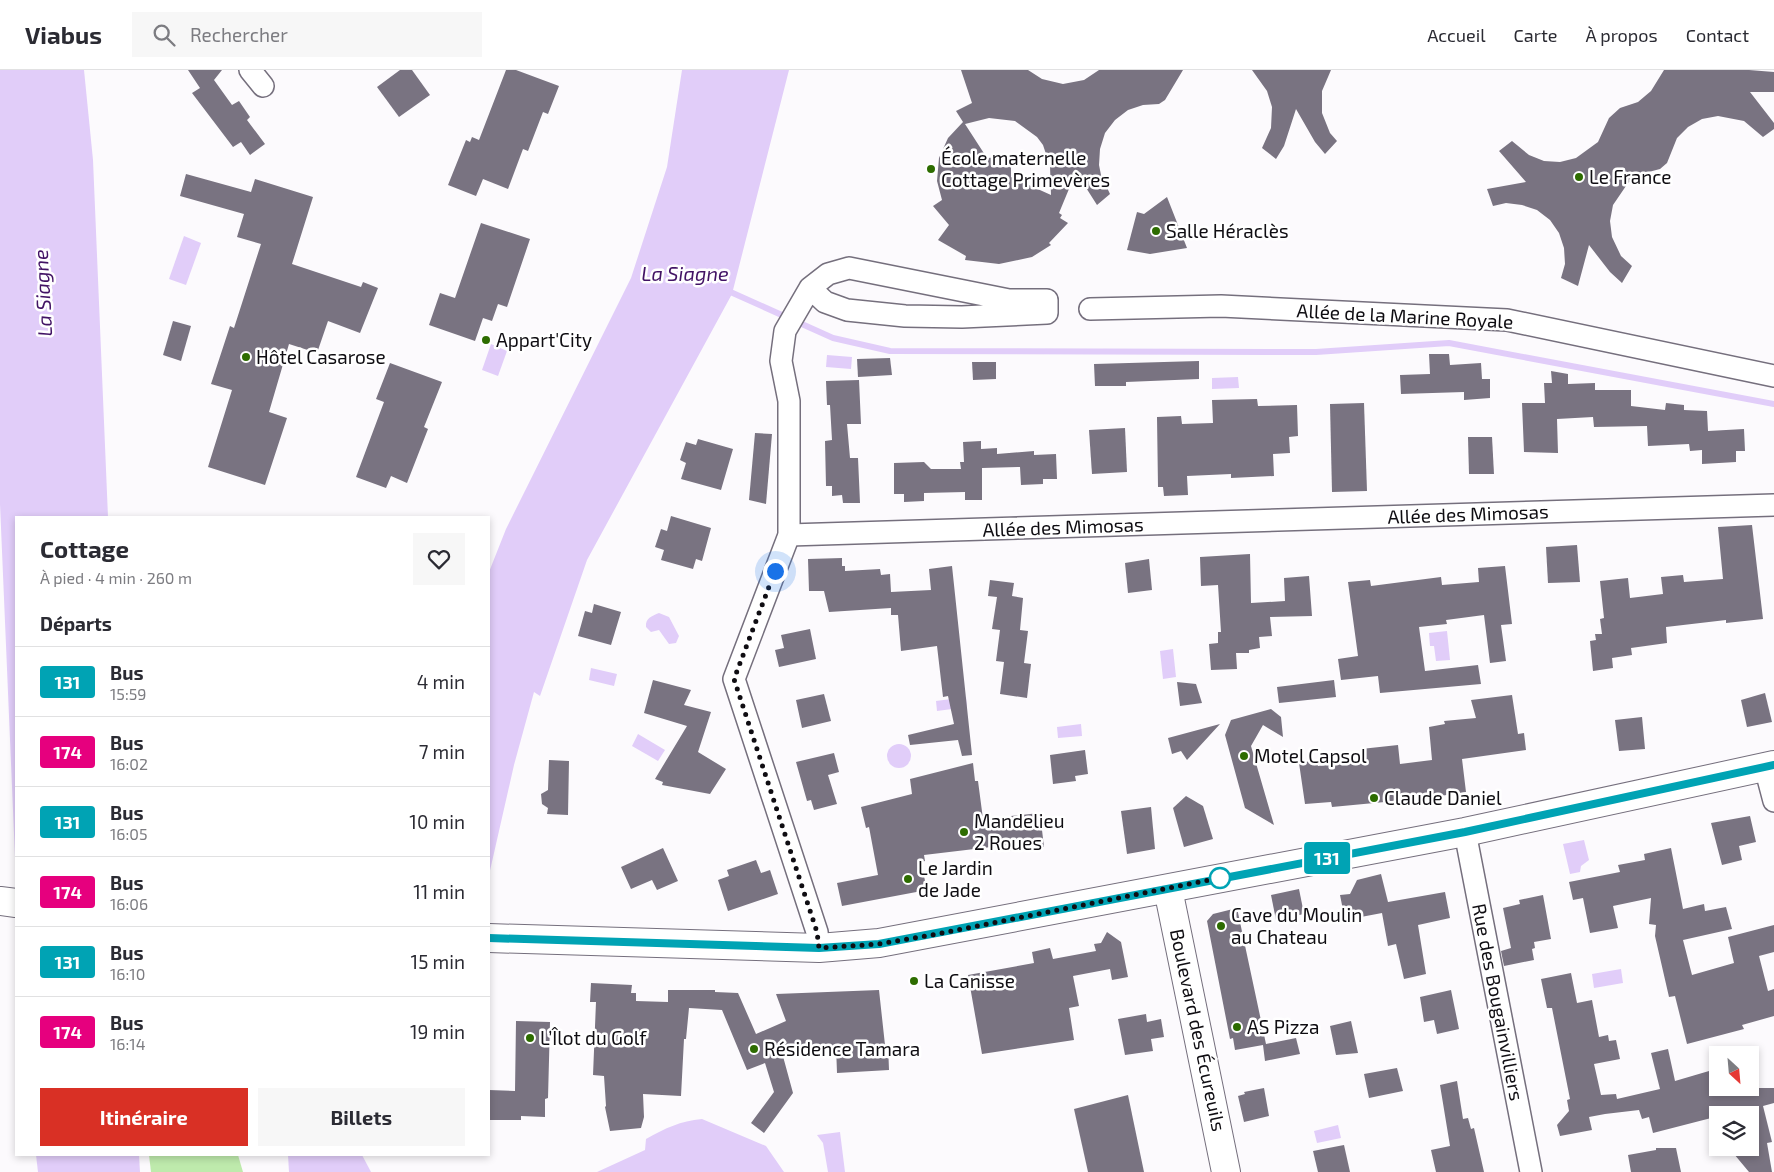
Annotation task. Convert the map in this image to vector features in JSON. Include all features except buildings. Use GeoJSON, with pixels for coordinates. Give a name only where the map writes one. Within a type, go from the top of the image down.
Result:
{"type":"FeatureCollection","features":[{"type":"Feature","properties":{"kind":"main road"},"geometry":{"type":"LineString","coordinates":[[494,939],[819,948],[879,944],[1465,832],[1769,766]]}},
{"type":"Feature","properties":{"kind":"main road","name":"Boulevard des Écureuils"},"geometry":{"type":"LineString","coordinates":[[1168,889],[1226,1172]]}},
{"type":"Feature","properties":{"kind":"main road"},"geometry":{"type":"LineString","coordinates":[[0,901],[15,903]]}},
{"type":"Feature","properties":{"kind":"street"},"geometry":{"type":"LineString","coordinates":[[250,70],[263,86]]}},
{"type":"Feature","properties":{"kind":"street"},"geometry":{"type":"LineString","coordinates":[[810,288],[825,302],[846,310],[905,316],[962,317],[1047,313],[1047,300],[1009,300],[849,268],[828,274],[810,288],[785,331],[781,361],[790,401],[789,535],[734,679],[817,932],[819,948]]}},
{"type":"Feature","properties":{"kind":"street","name":"Allée de la Marine Royale"},"geometry":{"type":"LineString","coordinates":[[1090,309],[1221,306],[1507,320],[1774,376]]}},
{"type":"Feature","properties":{"kind":"street","name":"Allée des Mimosas"},"geometry":{"type":"LineString","coordinates":[[789,535],[1774,505]]}},
{"type":"Feature","properties":{"kind":"street"},"geometry":{"type":"LineString","coordinates":[[1769,766],[1774,801]]}},
{"type":"Feature","properties":{"kind":"street","name":"Rue des Bougainvilliers"},"geometry":{"type":"LineString","coordinates":[[1465,832],[1530,1172]]}},
{"type":"Feature","properties":{"kind":"green space"},"geometry":{"type":"Polygon","coordinates":[[[149,1156],[238,1156],[243,1172],[151,1172],[149,1156]]]}},
{"type":"Feature","properties":{"kind":"water"},"geometry":{"type":"Polygon","coordinates":[[[0,70],[84,70],[93,160],[108,516],[15,516],[15,857],[0,504],[0,70]]]}},
{"type":"Feature","properties":{"kind":"water","name":"La Siagne"},"geometry":{"type":"Polygon","coordinates":[[[682,70],[789,70],[732,294],[587,560],[540,696],[534,692],[514,765],[490,871],[490,569],[506,529],[631,278],[667,167],[682,70]]]}},
{"type":"Feature","properties":{"kind":"water"},"geometry":{"type":"Polygon","coordinates":[[[184,236],[201,243],[186,285],[169,279],[184,236]]]}},
{"type":"Feature","properties":{"kind":"water"},"geometry":{"type":"Polygon","coordinates":[[[491,344],[507,351],[498,376],[482,370],[491,344]]]}},
{"type":"Feature","properties":{"kind":"water"},"geometry":{"type":"Polygon","coordinates":[[[827,355],[852,357],[851,369],[826,367],[827,355]]]}},
{"type":"Feature","properties":{"kind":"water"},"geometry":{"type":"Polygon","coordinates":[[[1238,377],[1239,388],[1212,389],[1212,378],[1238,377]]]}},
{"type":"Feature","properties":{"kind":"water"},"geometry":{"type":"Polygon","coordinates":[[[659,613],[669,617],[679,636],[676,643],[669,644],[659,630],[651,632],[646,627],[648,619],[659,613]]]}},
{"type":"Feature","properties":{"kind":"water"},"geometry":{"type":"Polygon","coordinates":[[[1447,631],[1450,660],[1436,661],[1434,646],[1430,646],[1429,633],[1447,631]]]}},
{"type":"Feature","properties":{"kind":"water"},"geometry":{"type":"Polygon","coordinates":[[[1173,649],[1176,677],[1163,679],[1160,651],[1173,649]]]}},
{"type":"Feature","properties":{"kind":"water"},"geometry":{"type":"Polygon","coordinates":[[[591,668],[617,674],[614,686],[589,680],[591,668]]]}},
{"type":"Feature","properties":{"kind":"water"},"geometry":{"type":"Polygon","coordinates":[[[966,697],[967,707],[937,711],[936,701],[966,697]]]}},
{"type":"Feature","properties":{"kind":"water"},"geometry":{"type":"Polygon","coordinates":[[[1081,724],[1082,736],[1058,738],[1057,727],[1081,724]]]}},
{"type":"Feature","properties":{"kind":"water"},"geometry":{"type":"Polygon","coordinates":[[[638,734],[665,750],[658,761],[632,746],[638,734]]]}},
{"type":"Feature","properties":{"kind":"water"},"geometry":{"type":"Polygon","coordinates":[[[899,744],[908,747],[911,756],[908,765],[899,768],[890,765],[887,756],[890,747],[899,744]]]}},
{"type":"Feature","properties":{"kind":"water"},"geometry":{"type":"Polygon","coordinates":[[[1584,840],[1589,860],[1581,866],[1580,872],[1570,874],[1563,844],[1584,840]]]}},
{"type":"Feature","properties":{"kind":"water"},"geometry":{"type":"Polygon","coordinates":[[[1621,969],[1623,983],[1594,988],[1592,974],[1621,969]]]}},
{"type":"Feature","properties":{"kind":"water"},"geometry":{"type":"Polygon","coordinates":[[[702,1119],[766,1146],[784,1172],[597,1172],[645,1150],[646,1139],[680,1123],[702,1119]]]}},
{"type":"Feature","properties":{"kind":"water"},"geometry":{"type":"Polygon","coordinates":[[[1338,1125],[1341,1138],[1317,1143],[1314,1131],[1338,1125]]]}},
{"type":"Feature","properties":{"kind":"water"},"geometry":{"type":"Polygon","coordinates":[[[840,1132],[845,1172],[828,1172],[823,1143],[817,1135],[840,1132]]]}},
{"type":"Feature","properties":{"kind":"water"},"geometry":{"type":"Polygon","coordinates":[[[36,1156],[139,1156],[140,1172],[38,1172],[36,1156]]]}},
{"type":"Feature","properties":{"kind":"water"},"geometry":{"type":"Polygon","coordinates":[[[288,1156],[363,1156],[371,1172],[289,1172],[288,1156]]]}},
{"type":"Feature","properties":{"kind":"waterway"},"geometry":{"type":"LineString","coordinates":[[726,290],[833,338],[890,351],[1316,352],[1449,343],[1774,404]]}},
{"type":"Feature","properties":{"kind":"bus line","name":"131"},"geometry":{"type":"LineString","coordinates":[[490,938],[819,948],[879,944],[1465,832],[1774,765]]}},
{"type":"Feature","properties":{"kind":"place","name":"École maternelle Cottage Primevères"},"geometry":{"type":"Point","coordinates":[931,169]}},
{"type":"Feature","properties":{"kind":"place","name":"Le France"},"geometry":{"type":"Point","coordinates":[1579,177]}},
{"type":"Feature","properties":{"kind":"place","name":"Salle Héraclès"},"geometry":{"type":"Point","coordinates":[1156,231]}},
{"type":"Feature","properties":{"kind":"place","name":"Appart'City"},"geometry":{"type":"Point","coordinates":[486,340]}},
{"type":"Feature","properties":{"kind":"place","name":"Hôtel Casarose"},"geometry":{"type":"Point","coordinates":[246,357]}},
{"type":"Feature","properties":{"kind":"place","name":"Motel Capsol"},"geometry":{"type":"Point","coordinates":[1244,756]}},
{"type":"Feature","properties":{"kind":"place","name":"Claude Daniel"},"geometry":{"type":"Point","coordinates":[1374,798]}},
{"type":"Feature","properties":{"kind":"place","name":"Mandelieu 2 Roues"},"geometry":{"type":"Point","coordinates":[964,832]}},
{"type":"Feature","properties":{"kind":"place","name":"Le Jardin de Jade"},"geometry":{"type":"Point","coordinates":[908,879]}},
{"type":"Feature","properties":{"kind":"place","name":"Cave du Moulin au Chateau"},"geometry":{"type":"Point","coordinates":[1221,926]}},
{"type":"Feature","properties":{"kind":"place","name":"La Canisse"},"geometry":{"type":"Point","coordinates":[914,981]}},
{"type":"Feature","properties":{"kind":"place","name":"AS Pizza"},"geometry":{"type":"Point","coordinates":[1237,1027]}},
{"type":"Feature","properties":{"kind":"place","name":"L’Îlot du Golf"},"geometry":{"type":"Point","coordinates":[530,1038]}},
{"type":"Feature","properties":{"kind":"place","name":"Résidence Tamara"},"geometry":{"type":"Point","coordinates":[754,1049]}},
{"type":"Feature","properties":{"kind":"route"},"geometry":{"type":"LineString","coordinates":[[775,571],[734,679],[817,932],[819,948],[879,944],[937,934],[1220,878]]}}]}
